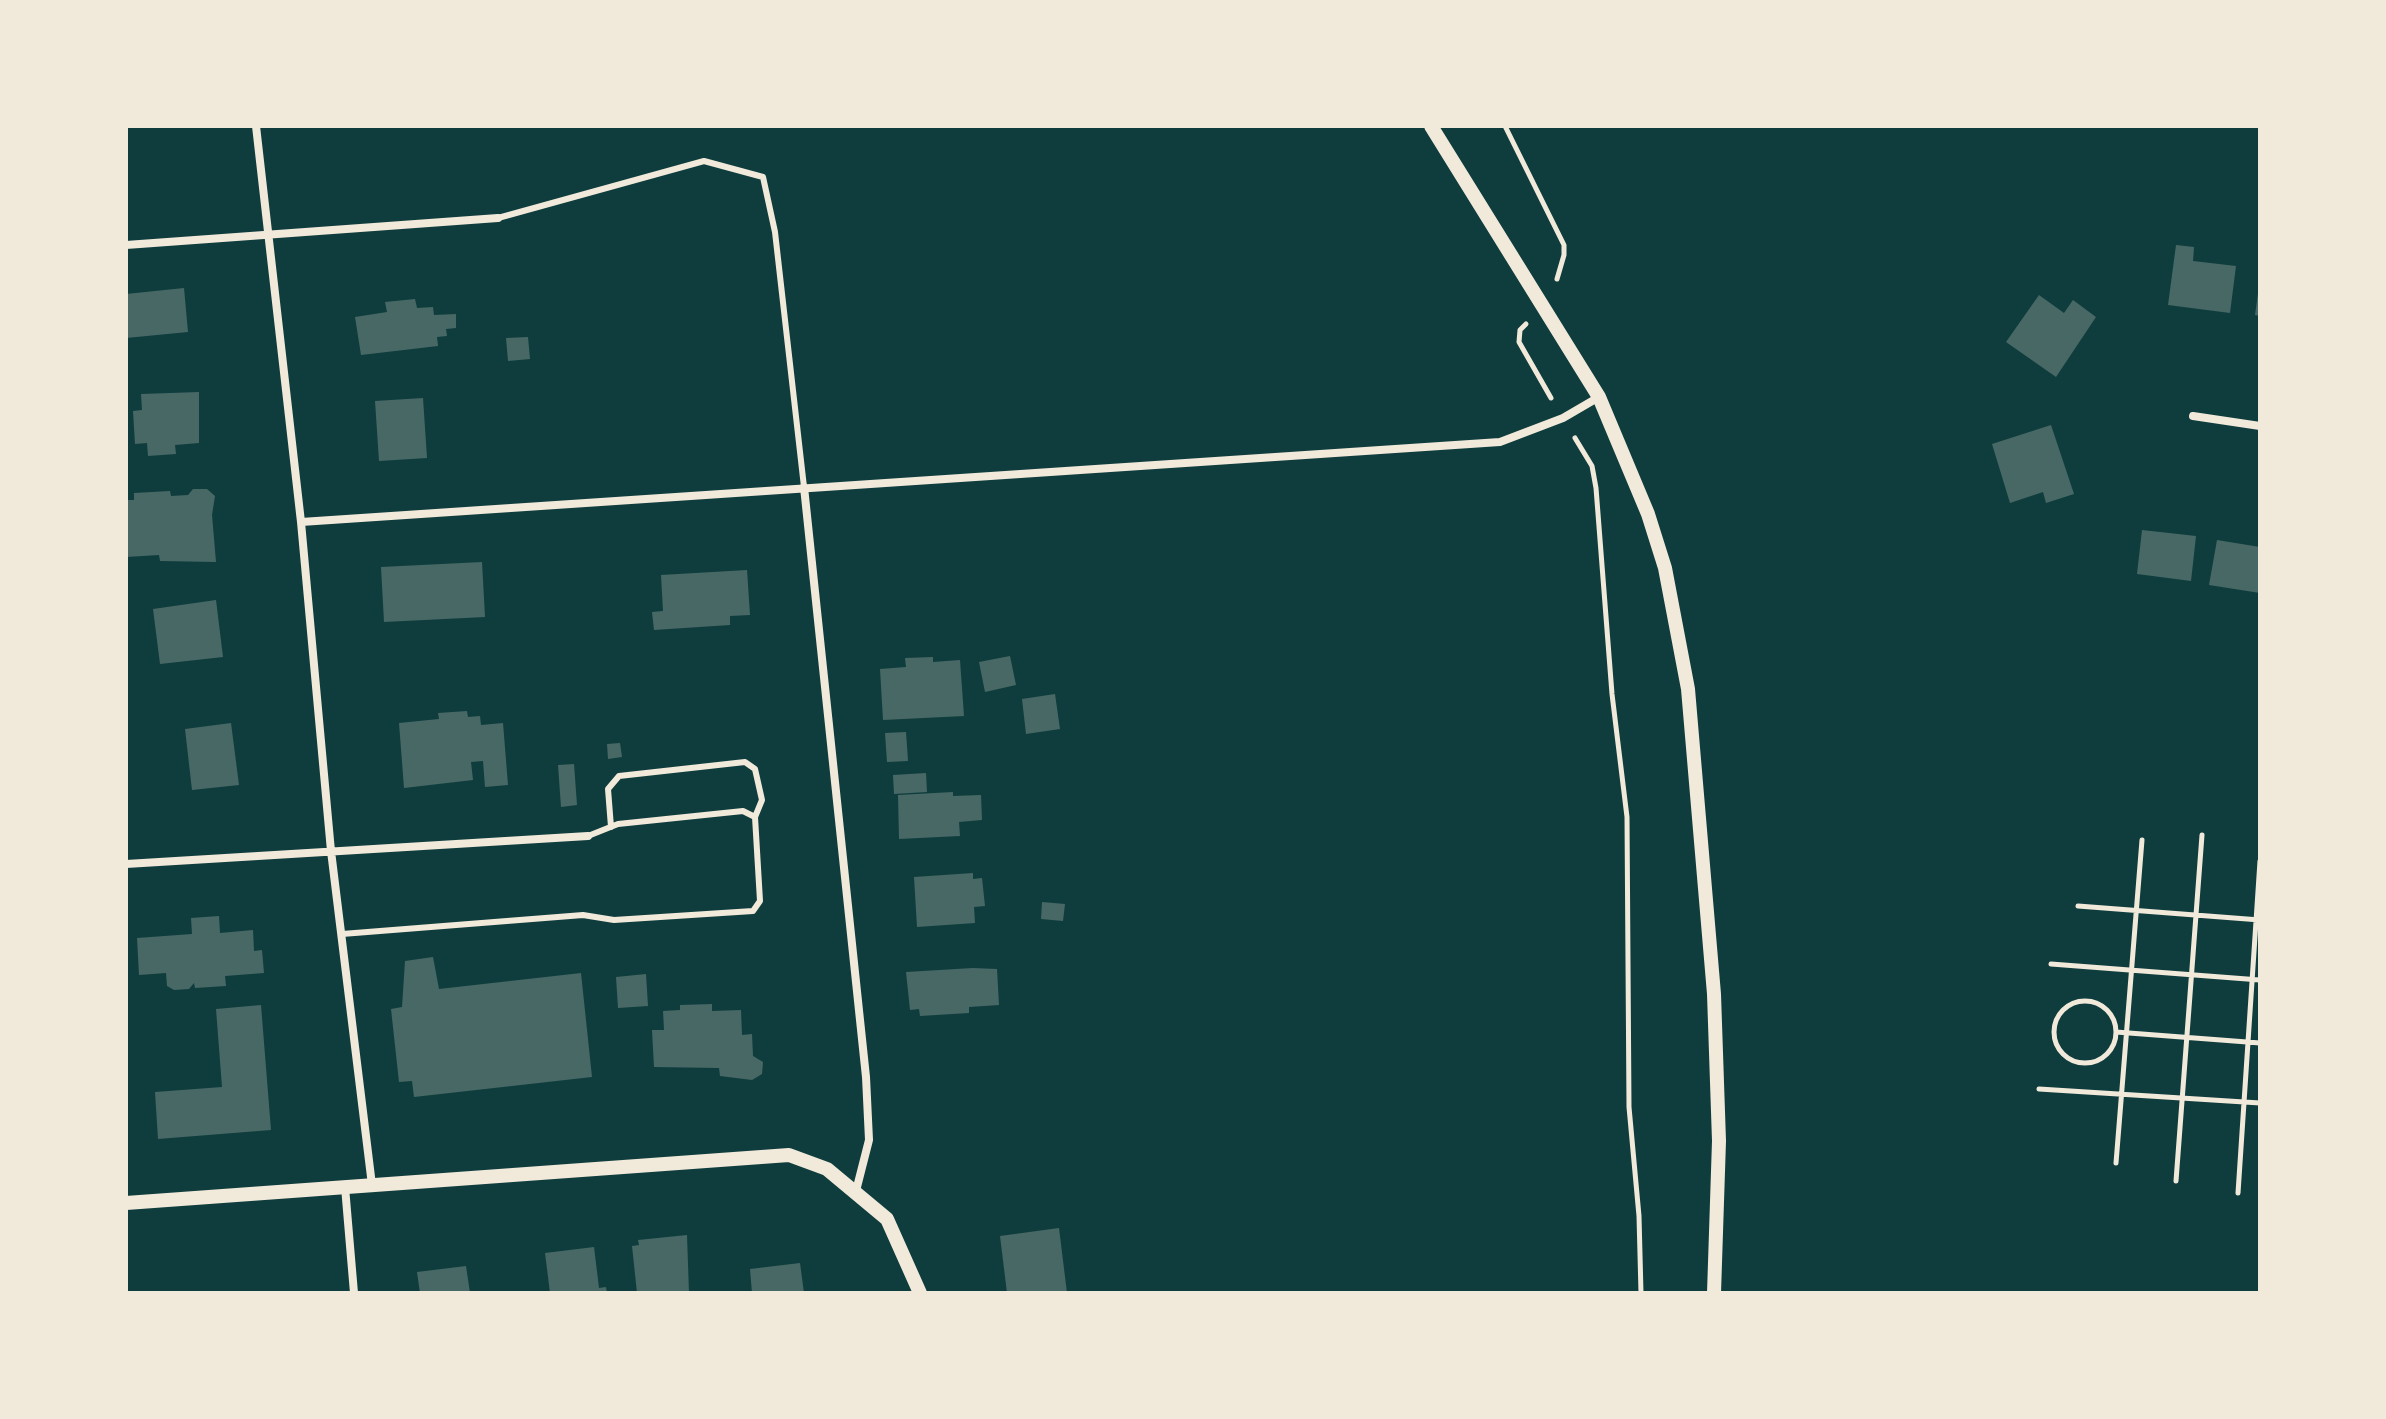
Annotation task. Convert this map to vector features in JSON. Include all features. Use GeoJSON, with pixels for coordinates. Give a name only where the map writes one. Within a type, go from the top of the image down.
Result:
{"type":"FeatureCollection","features":[{"type":"Feature","properties":{"kind":"street"},"geometry":{"type":"LineString","coordinates":[[256,126],[301,522],[331,851],[372,1185]]}},
{"type":"Feature","properties":{"kind":"street"},"geometry":{"type":"LineString","coordinates":[[1431,126],[1543,300],[1599,397],[1637,484],[1665,568],[1688,689],[1714,994],[1719,1141],[1714,1293]]}},
{"type":"Feature","properties":{"kind":"street"},"geometry":{"type":"LineString","coordinates":[[126,245],[498,218]]}},
{"type":"Feature","properties":{"kind":"street"},"geometry":{"type":"LineString","coordinates":[[301,522],[1500,442],[1563,418],[1599,397]]}},
{"type":"Feature","properties":{"kind":"street"},"geometry":{"type":"LineString","coordinates":[[2193,416],[2260,426]]}},
{"type":"Feature","properties":{"kind":"street"},"geometry":{"type":"LineString","coordinates":[[804,487],[866,1077],[869,1140],[856,1191]]}},
{"type":"Feature","properties":{"kind":"street"},"geometry":{"type":"LineString","coordinates":[[126,864],[588,836]]}},
{"type":"Feature","properties":{"kind":"street"},"geometry":{"type":"LineString","coordinates":[[126,1203],[789,1155],[827,1169],[887,1219],[920,1293]]}},
{"type":"Feature","properties":{"kind":"street"},"geometry":{"type":"LineString","coordinates":[[345,1187],[354,1293]]}},
{"type":"Feature","properties":{"kind":"lane"},"geometry":{"type":"LineString","coordinates":[[498,218],[704,161],[763,177],[775,232],[804,487]]}},
{"type":"Feature","properties":{"kind":"lane"},"geometry":{"type":"LineString","coordinates":[[342,934],[583,915],[614,920],[753,911],[760,901],[755,817],[762,800],[755,769],[745,762],[619,776],[608,789],[611,827]]}},
{"type":"Feature","properties":{"kind":"lane"},"geometry":{"type":"LineString","coordinates":[[588,836],[611,827],[743,811],[755,817]]}},
{"type":"Feature","properties":{"kind":"path"},"geometry":{"type":"LineString","coordinates":[[1505,126],[1564,245],[1562,266],[1543,300],[1520,330],[1519,342],[1592,466],[1596,488],[1612,694],[1627,817],[1629,1107],[1641,1293]]}},
{"type":"Feature","properties":{"kind":"path"},"geometry":{"type":"LineString","coordinates":[[2176,1181],[2202,835]]}},
{"type":"Feature","properties":{"kind":"path"},"geometry":{"type":"LineString","coordinates":[[2116,1163],[2142,840]]}},
{"type":"Feature","properties":{"kind":"path"},"geometry":{"type":"LineString","coordinates":[[2238,1193],[2248,1042],[2257,980],[2260,861]]}},
{"type":"Feature","properties":{"kind":"path"},"geometry":{"type":"LineString","coordinates":[[2078,906],[2258,920]]}},
{"type":"Feature","properties":{"kind":"path"},"geometry":{"type":"LineString","coordinates":[[2051,964],[2257,980]]}},
{"type":"Feature","properties":{"kind":"path"},"geometry":{"type":"LineString","coordinates":[[2085,1001],[2107,1010],[2116,1032],[2107,1054],[2085,1064],[2063,1055],[2053,1032],[2062,1010],[2085,1001]]}},
{"type":"Feature","properties":{"kind":"path"},"geometry":{"type":"LineString","coordinates":[[2116,1032],[2260,1043]]}},
{"type":"Feature","properties":{"kind":"path"},"geometry":{"type":"LineString","coordinates":[[2039,1089],[2260,1103]]}},
{"type":"Feature","properties":{"kind":"building"},"geometry":{"type":"Polygon","coordinates":[[[2176,245],[2194,247],[2193,261],[2236,266],[2230,313],[2168,305],[2176,245]]]}},
{"type":"Feature","properties":{"kind":"building"},"geometry":{"type":"Polygon","coordinates":[[[184,288],[188,332],[126,338],[126,294],[184,288]]]}},
{"type":"Feature","properties":{"kind":"building"},"geometry":{"type":"Polygon","coordinates":[[[2260,293],[2260,316],[2255,315],[2260,293]]]}},
{"type":"Feature","properties":{"kind":"building"},"geometry":{"type":"Polygon","coordinates":[[[2039,295],[2064,313],[2073,300],[2096,317],[2056,377],[2006,342],[2039,295]]]}},
{"type":"Feature","properties":{"kind":"building"},"geometry":{"type":"Polygon","coordinates":[[[415,299],[417,308],[433,307],[434,315],[456,314],[456,328],[446,329],[447,336],[437,337],[438,346],[361,355],[355,317],[387,312],[385,302],[415,299]]]}},
{"type":"Feature","properties":{"kind":"building"},"geometry":{"type":"Polygon","coordinates":[[[528,337],[530,359],[508,361],[506,338],[528,337]]]}},
{"type":"Feature","properties":{"kind":"building"},"geometry":{"type":"Polygon","coordinates":[[[199,392],[199,443],[175,445],[176,454],[148,456],[147,443],[135,444],[133,411],[142,410],[141,394],[199,392]]]}},
{"type":"Feature","properties":{"kind":"building"},"geometry":{"type":"Polygon","coordinates":[[[423,398],[427,458],[379,461],[375,401],[423,398]]]}},
{"type":"Feature","properties":{"kind":"building"},"geometry":{"type":"Polygon","coordinates":[[[2051,425],[2074,494],[2046,503],[2043,492],[2010,503],[1992,444],[2051,425]]]}},
{"type":"Feature","properties":{"kind":"building"},"geometry":{"type":"Polygon","coordinates":[[[193,489],[207,489],[215,496],[212,515],[216,562],[160,561],[159,555],[126,557],[126,500],[134,500],[134,493],[170,491],[171,496],[188,495],[193,489]]]}},
{"type":"Feature","properties":{"kind":"building"},"geometry":{"type":"Polygon","coordinates":[[[2142,530],[2196,536],[2191,581],[2137,574],[2142,530]]]}},
{"type":"Feature","properties":{"kind":"building"},"geometry":{"type":"Polygon","coordinates":[[[2217,540],[2260,547],[2260,593],[2209,585],[2217,540]]]}},
{"type":"Feature","properties":{"kind":"building"},"geometry":{"type":"Polygon","coordinates":[[[482,562],[485,617],[384,622],[381,567],[482,562]]]}},
{"type":"Feature","properties":{"kind":"building"},"geometry":{"type":"Polygon","coordinates":[[[747,570],[750,615],[730,616],[730,625],[654,630],[652,612],[663,611],[661,575],[747,570]]]}},
{"type":"Feature","properties":{"kind":"building"},"geometry":{"type":"Polygon","coordinates":[[[216,600],[223,657],[160,664],[153,609],[216,600]]]}},
{"type":"Feature","properties":{"kind":"building"},"geometry":{"type":"Polygon","coordinates":[[[1010,656],[1016,685],[985,692],[979,662],[1010,656]]]}},
{"type":"Feature","properties":{"kind":"building"},"geometry":{"type":"Polygon","coordinates":[[[933,657],[933,662],[960,660],[964,716],[883,720],[880,669],[906,667],[905,658],[933,657]]]}},
{"type":"Feature","properties":{"kind":"building"},"geometry":{"type":"Polygon","coordinates":[[[1055,694],[1060,729],[1026,734],[1022,699],[1055,694]]]}},
{"type":"Feature","properties":{"kind":"building"},"geometry":{"type":"Polygon","coordinates":[[[467,711],[468,717],[480,716],[481,725],[503,723],[508,785],[485,787],[483,761],[471,762],[473,780],[404,788],[399,723],[439,719],[438,713],[467,711]]]}},
{"type":"Feature","properties":{"kind":"building"},"geometry":{"type":"Polygon","coordinates":[[[231,723],[239,785],[192,790],[185,729],[231,723]]]}},
{"type":"Feature","properties":{"kind":"building"},"geometry":{"type":"Polygon","coordinates":[[[906,732],[908,761],[887,762],[885,733],[906,732]]]}},
{"type":"Feature","properties":{"kind":"building"},"geometry":{"type":"Polygon","coordinates":[[[620,743],[622,757],[608,759],[607,744],[620,743]]]}},
{"type":"Feature","properties":{"kind":"building"},"geometry":{"type":"Polygon","coordinates":[[[574,764],[577,805],[561,807],[558,765],[574,764]]]}},
{"type":"Feature","properties":{"kind":"building"},"geometry":{"type":"Polygon","coordinates":[[[926,773],[927,792],[894,794],[893,775],[926,773]]]}},
{"type":"Feature","properties":{"kind":"building"},"geometry":{"type":"Polygon","coordinates":[[[953,792],[953,796],[981,795],[982,820],[959,822],[960,836],[899,839],[898,795],[953,792]]]}},
{"type":"Feature","properties":{"kind":"building"},"geometry":{"type":"Polygon","coordinates":[[[973,873],[973,879],[982,878],[985,906],[974,907],[975,923],[917,927],[914,877],[973,873]]]}},
{"type":"Feature","properties":{"kind":"building"},"geometry":{"type":"Polygon","coordinates":[[[1042,902],[1065,904],[1063,921],[1041,919],[1042,902]]]}},
{"type":"Feature","properties":{"kind":"building"},"geometry":{"type":"Polygon","coordinates":[[[219,916],[220,933],[253,930],[254,951],[262,950],[264,973],[225,976],[226,986],[195,988],[194,983],[189,989],[174,990],[167,986],[166,973],[139,975],[137,938],[192,934],[191,918],[219,916]]]}},
{"type":"Feature","properties":{"kind":"building"},"geometry":{"type":"Polygon","coordinates":[[[433,957],[439,989],[581,973],[592,1077],[414,1097],[412,1081],[399,1082],[391,1009],[402,1007],[405,961],[433,957]]]}},
{"type":"Feature","properties":{"kind":"building"},"geometry":{"type":"Polygon","coordinates":[[[997,969],[999,1005],[969,1007],[969,1013],[920,1016],[919,1009],[910,1010],[906,972],[997,969]]]}},
{"type":"Feature","properties":{"kind":"building"},"geometry":{"type":"Polygon","coordinates":[[[646,974],[648,1006],[618,1008],[616,977],[646,974]]]}},
{"type":"Feature","properties":{"kind":"building"},"geometry":{"type":"Polygon","coordinates":[[[712,1004],[712,1011],[741,1010],[742,1035],[752,1034],[753,1056],[763,1062],[762,1074],[752,1080],[720,1076],[719,1068],[654,1067],[652,1030],[664,1030],[663,1011],[680,1010],[680,1005],[712,1004]]]}},
{"type":"Feature","properties":{"kind":"building"},"geometry":{"type":"Polygon","coordinates":[[[261,1005],[271,1130],[158,1139],[155,1092],[222,1087],[216,1009],[261,1005]]]}},
{"type":"Feature","properties":{"kind":"building"},"geometry":{"type":"Polygon","coordinates":[[[1059,1228],[1067,1293],[1007,1293],[1000,1236],[1059,1228]]]}},
{"type":"Feature","properties":{"kind":"building"},"geometry":{"type":"Polygon","coordinates":[[[687,1235],[689,1293],[637,1293],[632,1246],[639,1245],[638,1240],[687,1235]]]}},
{"type":"Feature","properties":{"kind":"building"},"geometry":{"type":"Polygon","coordinates":[[[594,1247],[599,1288],[606,1287],[607,1293],[550,1293],[545,1253],[594,1247]]]}},
{"type":"Feature","properties":{"kind":"building"},"geometry":{"type":"Polygon","coordinates":[[[800,1263],[804,1293],[752,1293],[750,1269],[800,1263]]]}},
{"type":"Feature","properties":{"kind":"building"},"geometry":{"type":"Polygon","coordinates":[[[466,1266],[470,1293],[420,1293],[417,1272],[466,1266]]]}}]}
